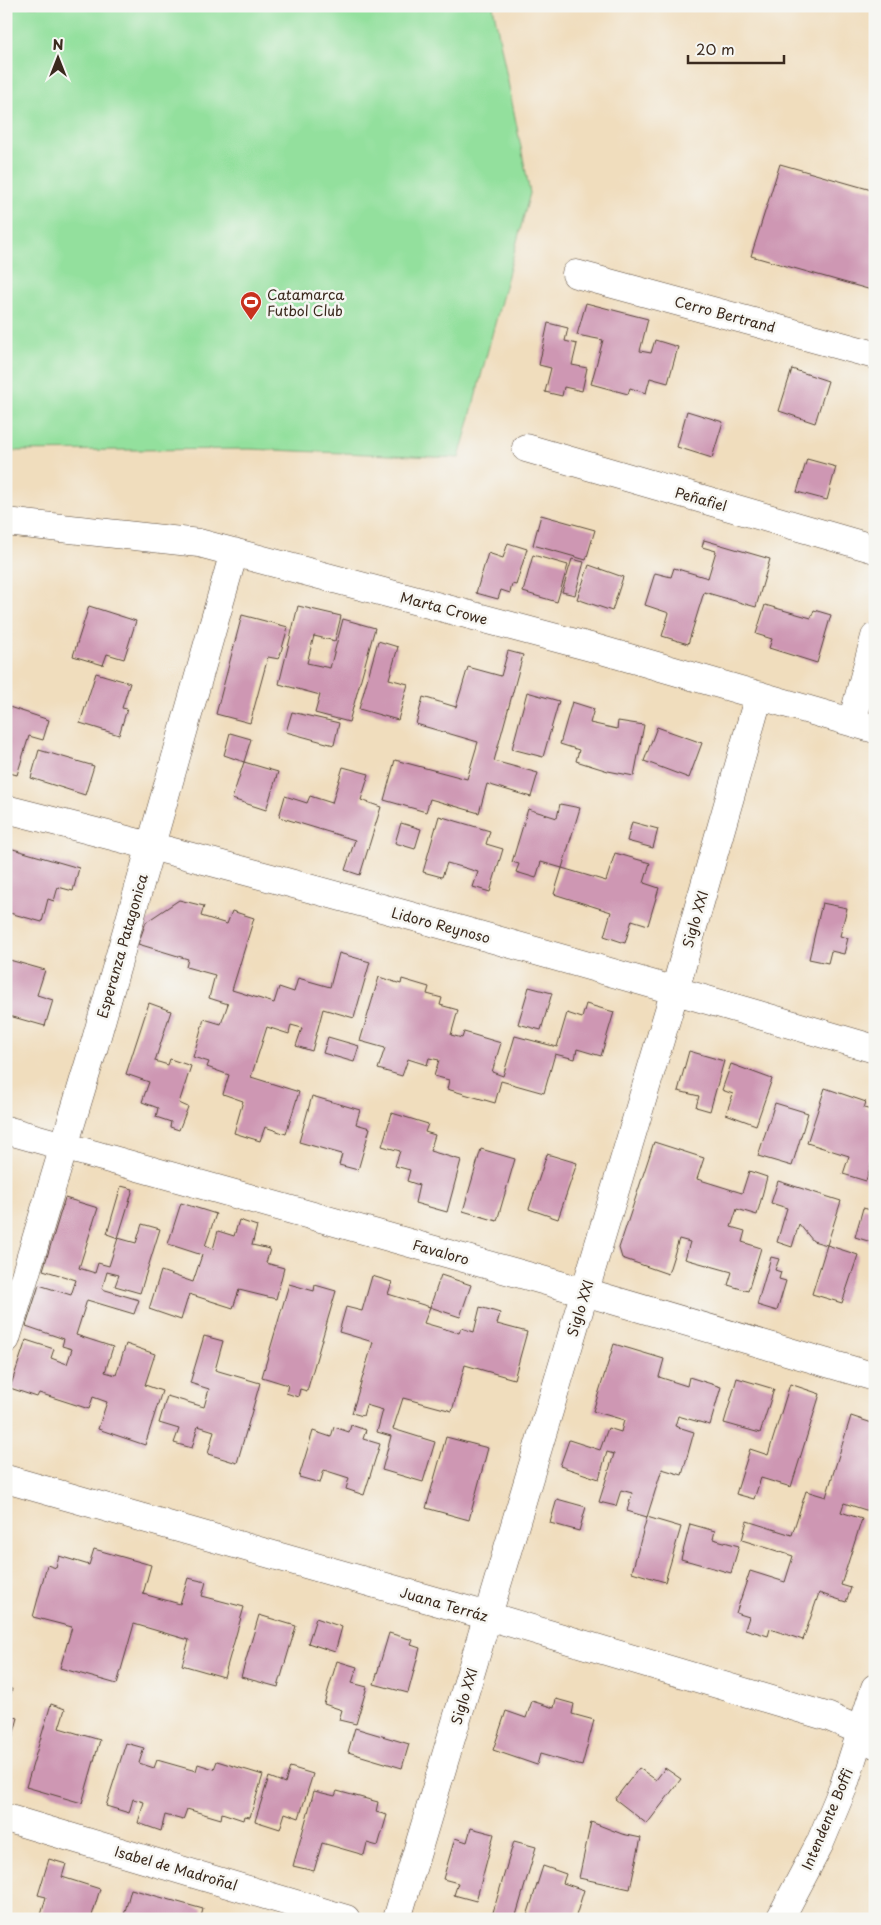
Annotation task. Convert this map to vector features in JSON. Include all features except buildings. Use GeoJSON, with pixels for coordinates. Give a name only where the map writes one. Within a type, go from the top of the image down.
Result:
{"type":"FeatureCollection","features":[{"type":"Feature","properties":{"kind":"street","name":"Cerro Bertrand"},"geometry":{"type":"LineString","coordinates":[[576,274],[875,355]]}},
{"type":"Feature","properties":{"kind":"street","name":"Peñafiel"},"geometry":{"type":"LineString","coordinates":[[526,448],[875,549]]}},
{"type":"Feature","properties":{"kind":"street","name":"Marta Crowe"},"geometry":{"type":"LineString","coordinates":[[6,522],[199,543],[598,649],[864,726]]}},
{"type":"Feature","properties":{"kind":"street","name":"Esperanza Patagonica"},"geometry":{"type":"LineString","coordinates":[[6,1339],[152,845],[234,552]]}},
{"type":"Feature","properties":{"kind":"street"},"geometry":{"type":"LineString","coordinates":[[864,726],[875,637]]}},
{"type":"Feature","properties":{"kind":"street","name":"Siglo XXI"},"geometry":{"type":"LineString","coordinates":[[397,1919],[675,990],[759,695]]}},
{"type":"Feature","properties":{"kind":"street","name":"Lidoro Reynoso"},"geometry":{"type":"LineString","coordinates":[[6,809],[152,845],[675,990],[875,1048]]}},
{"type":"Feature","properties":{"kind":"street","name":"Favaloro"},"geometry":{"type":"LineString","coordinates":[[6,1130],[585,1292],[875,1377]]}},
{"type":"Feature","properties":{"kind":"street","name":"Juana Terráz"},"geometry":{"type":"LineString","coordinates":[[6,1480],[488,1616],[829,1717],[868,1737]]}},
{"type":"Feature","properties":{"kind":"street","name":"Intendente Boffi"},"geometry":{"type":"LineString","coordinates":[[780,1919],[820,1843],[843,1788],[868,1737],[875,1688]]}},
{"type":"Feature","properties":{"kind":"street","name":"Isabel de Madroñal"},"geometry":{"type":"LineString","coordinates":[[6,1818],[346,1919]]}},
{"type":"Feature","properties":{"kind":"green space","name":"Catamarca Futbol Club"},"geometry":{"type":"Polygon","coordinates":[[[6,6],[493,6],[530,193],[459,458],[250,449],[6,451],[6,6]]]}},
{"type":"Feature","properties":{"kind":"place","name":"Catamarca Futbol Club"},"geometry":{"type":"Point","coordinates":[251,321]}}]}
